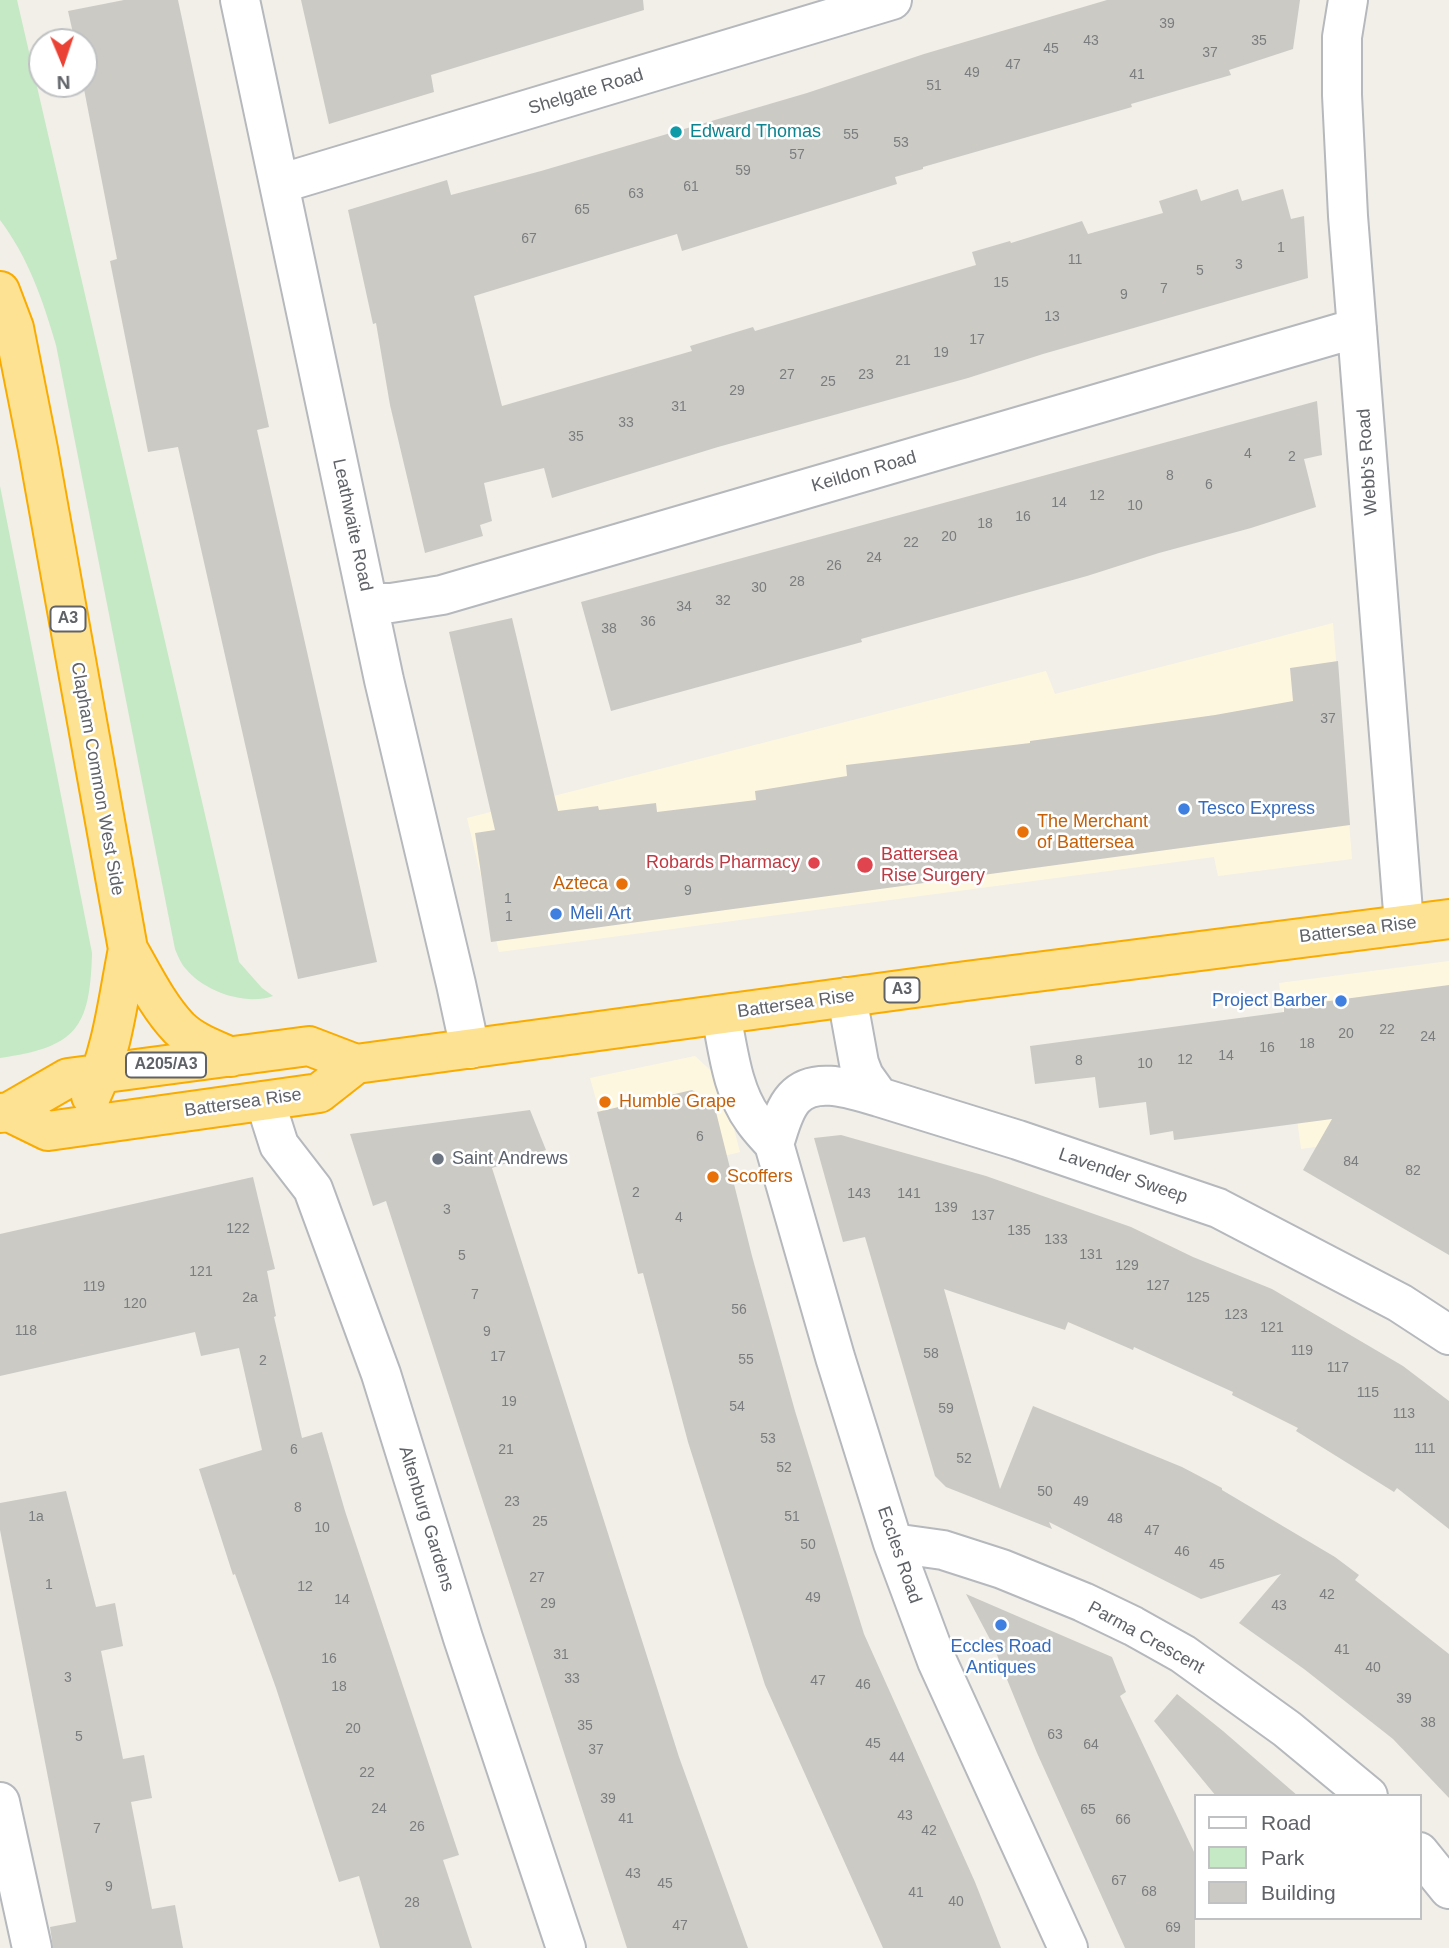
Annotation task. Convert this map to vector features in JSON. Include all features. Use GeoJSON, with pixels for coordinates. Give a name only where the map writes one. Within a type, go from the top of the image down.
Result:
{"type":"FeatureCollection","features":[{"type":"Feature","properties":{"kind":"highway","name":"Clapham Common West Side"},"geometry":{"type":"LineString","coordinates":[[0,291],[14,328],[128,949],[169,1016],[180,1029],[202,1044],[232,1057]]}},
{"type":"Feature","properties":{"kind":"highway","name":"Battersea Rise"},"geometry":{"type":"LineString","coordinates":[[4,1113],[48,1131],[319,1093],[356,1064],[1449,919]]}},
{"type":"Feature","properties":{"kind":"highway","name":"A3"},"geometry":{"type":"LineString","coordinates":[[64,1128],[80,1115],[101,1074],[114,1024],[128,949]]}},
{"type":"Feature","properties":{"kind":"highway","name":"A3"},"geometry":{"type":"LineString","coordinates":[[232,1057],[309,1046],[356,1064]]}},
{"type":"Feature","properties":{"kind":"highway","name":"A205/A3"},"geometry":{"type":"LineString","coordinates":[[4,1113],[68,1078],[232,1057]]}},
{"type":"Feature","properties":{"kind":"street","name":"Leathwaite Road"},"geometry":{"type":"LineString","coordinates":[[240,0],[384,680],[470,1049]]}},
{"type":"Feature","properties":{"kind":"street","name":"Shelgate Road"},"geometry":{"type":"LineString","coordinates":[[279,184],[892,0]]}},
{"type":"Feature","properties":{"kind":"street","name":"Webb's Road"},"geometry":{"type":"LineString","coordinates":[[1348,0],[1342,37],[1348,216],[1404,924]]}},
{"type":"Feature","properties":{"kind":"street","name":"Keildon Road"},"geometry":{"type":"LineString","coordinates":[[369,603],[391,604],[442,595],[1357,328]]}},
{"type":"Feature","properties":{"kind":"street"},"geometry":{"type":"LineString","coordinates":[[847,997],[859,1063],[864,1076],[879,1097]]}},
{"type":"Feature","properties":{"kind":"street","name":"Eccles Road"},"geometry":{"type":"LineString","coordinates":[[721,1015],[743,1100],[751,1118],[774,1144],[835,1357],[893,1543],[937,1661],[1068,1948]]}},
{"type":"Feature","properties":{"kind":"street"},"geometry":{"type":"LineString","coordinates":[[774,1144],[788,1107],[801,1093],[819,1086],[842,1087],[879,1097]]}},
{"type":"Feature","properties":{"kind":"street","name":"Lavender Sweep"},"geometry":{"type":"LineString","coordinates":[[879,1097],[1018,1140],[1218,1208],[1400,1303],[1449,1335]]}},
{"type":"Feature","properties":{"kind":"street","name":"Altenburg Gardens"},"geometry":{"type":"LineString","coordinates":[[265,1101],[279,1145],[313,1189],[376,1362],[467,1651],[566,1948]]}},
{"type":"Feature","properties":{"kind":"street","name":"Parma Crescent"},"geometry":{"type":"LineString","coordinates":[[893,1543],[943,1549],[1002,1569],[1133,1626],[1183,1654],[1256,1707],[1365,1794]]}},
{"type":"Feature","properties":{"kind":"street"},"geometry":{"type":"LineString","coordinates":[[0,1802],[33,1948]]}},
{"type":"Feature","properties":{"kind":"street"},"geometry":{"type":"LineString","coordinates":[[1421,1854],[1449,1889]]}},
{"type":"Feature","properties":{"kind":"shaded area"},"geometry":{"type":"Polygon","coordinates":[[[1333,623],[1352,859],[1218,876],[1214,857],[499,952],[467,818],[1046,671],[1055,694],[1333,623]]]}},
{"type":"Feature","properties":{"kind":"shaded area"},"geometry":{"type":"Polygon","coordinates":[[[1449,961],[1449,1128],[1301,1149],[1279,983],[1449,961]]]}},
{"type":"Feature","properties":{"kind":"shaded area"},"geometry":{"type":"Polygon","coordinates":[[[695,1056],[721,1080],[740,1152],[619,1182],[590,1078],[695,1056]]]}},
{"type":"Feature","properties":{"kind":"green space"},"geometry":{"type":"Polygon","coordinates":[[[0,0],[17,0],[28,48],[28,98],[40,98],[239,962],[262,988],[273,996],[262,999],[238,998],[214,990],[186,969],[175,949],[56,345],[34,280],[19,249],[0,220],[0,0]]]}},
{"type":"Feature","properties":{"kind":"green space"},"geometry":{"type":"Polygon","coordinates":[[[0,486],[92,953],[87,1000],[82,1017],[74,1030],[46,1048],[0,1058],[0,486]]]}},
{"type":"Feature","properties":{"kind":"building"},"geometry":{"type":"Polygon","coordinates":[[[124,0],[178,0],[269,427],[257,430],[377,962],[298,979],[178,447],[148,452],[110,261],[117,259],[86,98],[98,98],[98,28],[72,28],[68,11],[124,0]]]}},
{"type":"Feature","properties":{"kind":"building"},"geometry":{"type":"Polygon","coordinates":[[[301,0],[643,0],[644,10],[431,75],[434,92],[329,124],[301,0]]]}},
{"type":"Feature","properties":{"kind":"building"},"geometry":{"type":"Polygon","coordinates":[[[1107,0],[1300,0],[1293,49],[1229,70],[1231,75],[1131,104],[1132,107],[923,167],[895,177],[897,184],[682,251],[677,234],[474,296],[502,406],[692,351],[690,346],[753,327],[755,331],[976,265],[972,252],[1082,221],[1088,234],[1163,213],[1159,201],[1197,189],[1201,201],[1238,189],[1242,201],[1283,189],[1291,219],[1304,216],[1308,278],[968,378],[718,447],[552,498],[544,468],[484,483],[492,521],[480,525],[483,536],[425,553],[390,405],[376,323],[373,324],[348,210],[447,180],[451,195],[541,171],[807,93],[924,54],[1107,0]]]}},
{"type":"Feature","properties":{"kind":"building"},"geometry":{"type":"Polygon","coordinates":[[[1317,401],[1322,455],[1304,459],[1316,507],[1087,576],[861,639],[862,642],[611,711],[581,602],[1317,401]]]}},
{"type":"Feature","properties":{"kind":"building"},"geometry":{"type":"Polygon","coordinates":[[[512,618],[558,811],[598,806],[599,810],[656,803],[657,812],[756,800],[755,791],[847,776],[846,765],[1030,743],[1293,701],[1290,668],[1338,661],[1350,825],[491,942],[475,833],[495,830],[449,632],[512,618]]]}},
{"type":"Feature","properties":{"kind":"building"},"geometry":{"type":"Polygon","coordinates":[[[1449,985],[1449,1255],[1303,1170],[1332,1119],[1174,1140],[1173,1131],[1150,1135],[1146,1102],[1099,1108],[1095,1077],[1035,1084],[1030,1046],[1284,1012],[1284,1007],[1449,985]]]}},
{"type":"Feature","properties":{"kind":"building"},"geometry":{"type":"Polygon","coordinates":[[[692,1090],[714,1104],[795,1411],[864,1634],[975,1882],[1001,1948],[883,1948],[765,1685],[688,1442],[643,1273],[638,1274],[597,1112],[692,1090]]]}},
{"type":"Feature","properties":{"kind":"building"},"geometry":{"type":"Polygon","coordinates":[[[530,1110],[546,1150],[492,1168],[679,1757],[748,1948],[627,1948],[386,1201],[373,1206],[350,1134],[530,1110]]]}},
{"type":"Feature","properties":{"kind":"building"},"geometry":{"type":"Polygon","coordinates":[[[841,1135],[986,1176],[1131,1227],[1193,1257],[1272,1289],[1403,1366],[1449,1401],[1449,1529],[1397,1488],[1394,1492],[1296,1431],[1298,1428],[1232,1395],[1233,1392],[1134,1347],[1133,1350],[1068,1322],[1065,1330],[944,1289],[1000,1489],[1033,1406],[1182,1467],[1222,1488],[1335,1557],[1359,1575],[1355,1580],[1449,1654],[1449,1798],[1393,1739],[1304,1669],[1239,1623],[1281,1574],[1201,1599],[1049,1522],[1052,1529],[946,1487],[935,1476],[865,1237],[843,1242],[814,1138],[841,1135]]]}},
{"type":"Feature","properties":{"kind":"building"},"geometry":{"type":"Polygon","coordinates":[[[253,1177],[275,1269],[267,1271],[276,1316],[274,1317],[302,1438],[322,1432],[345,1511],[459,1855],[443,1860],[472,1948],[380,1948],[359,1876],[339,1882],[276,1688],[235,1574],[233,1575],[199,1469],[262,1450],[239,1348],[201,1356],[195,1332],[0,1376],[0,1234],[253,1177]]]}},
{"type":"Feature","properties":{"kind":"building"},"geometry":{"type":"Polygon","coordinates":[[[66,1491],[96,1607],[115,1603],[123,1646],[101,1651],[123,1759],[144,1755],[152,1798],[131,1802],[152,1909],[175,1905],[183,1948],[53,1948],[50,1927],[76,1922],[0,1530],[0,1503],[66,1491]]]}},
{"type":"Feature","properties":{"kind":"building"},"geometry":{"type":"Polygon","coordinates":[[[966,1594],[1112,1657],[1126,1692],[1120,1696],[1194,1852],[1195,1948],[1125,1948],[1037,1753],[993,1645],[966,1594]]]}},
{"type":"Feature","properties":{"kind":"building"},"geometry":{"type":"Polygon","coordinates":[[[1177,1694],[1296,1794],[1214,1794],[1154,1721],[1177,1694]]]}},
{"type":"Feature","properties":{"kind":"place","name":"Edward Thomas"},"geometry":{"type":"Point","coordinates":[676,132]}},
{"type":"Feature","properties":{"kind":"place","name":"Tesco Express"},"geometry":{"type":"Point","coordinates":[1184,809]}},
{"type":"Feature","properties":{"kind":"place","name":"The Merchant of Battersea"},"geometry":{"type":"Point","coordinates":[1023,832]}},
{"type":"Feature","properties":{"kind":"place","name":"Robards Pharmacy"},"geometry":{"type":"Point","coordinates":[814,863]}},
{"type":"Feature","properties":{"kind":"place","name":"Battersea Rise Surgery"},"geometry":{"type":"Point","coordinates":[865,865]}},
{"type":"Feature","properties":{"kind":"place","name":"Azteca"},"geometry":{"type":"Point","coordinates":[622,884]}},
{"type":"Feature","properties":{"kind":"place","name":"Meli Art"},"geometry":{"type":"Point","coordinates":[556,914]}},
{"type":"Feature","properties":{"kind":"place","name":"Project Barber"},"geometry":{"type":"Point","coordinates":[1341,1001]}},
{"type":"Feature","properties":{"kind":"place","name":"Humble Grape"},"geometry":{"type":"Point","coordinates":[605,1102]}},
{"type":"Feature","properties":{"kind":"place","name":"Saint Andrews"},"geometry":{"type":"Point","coordinates":[438,1159]}},
{"type":"Feature","properties":{"kind":"place","name":"Scoffers"},"geometry":{"type":"Point","coordinates":[713,1177]}},
{"type":"Feature","properties":{"kind":"place","name":"Eccles Road Antiques"},"geometry":{"type":"Point","coordinates":[1001,1625]}}]}
